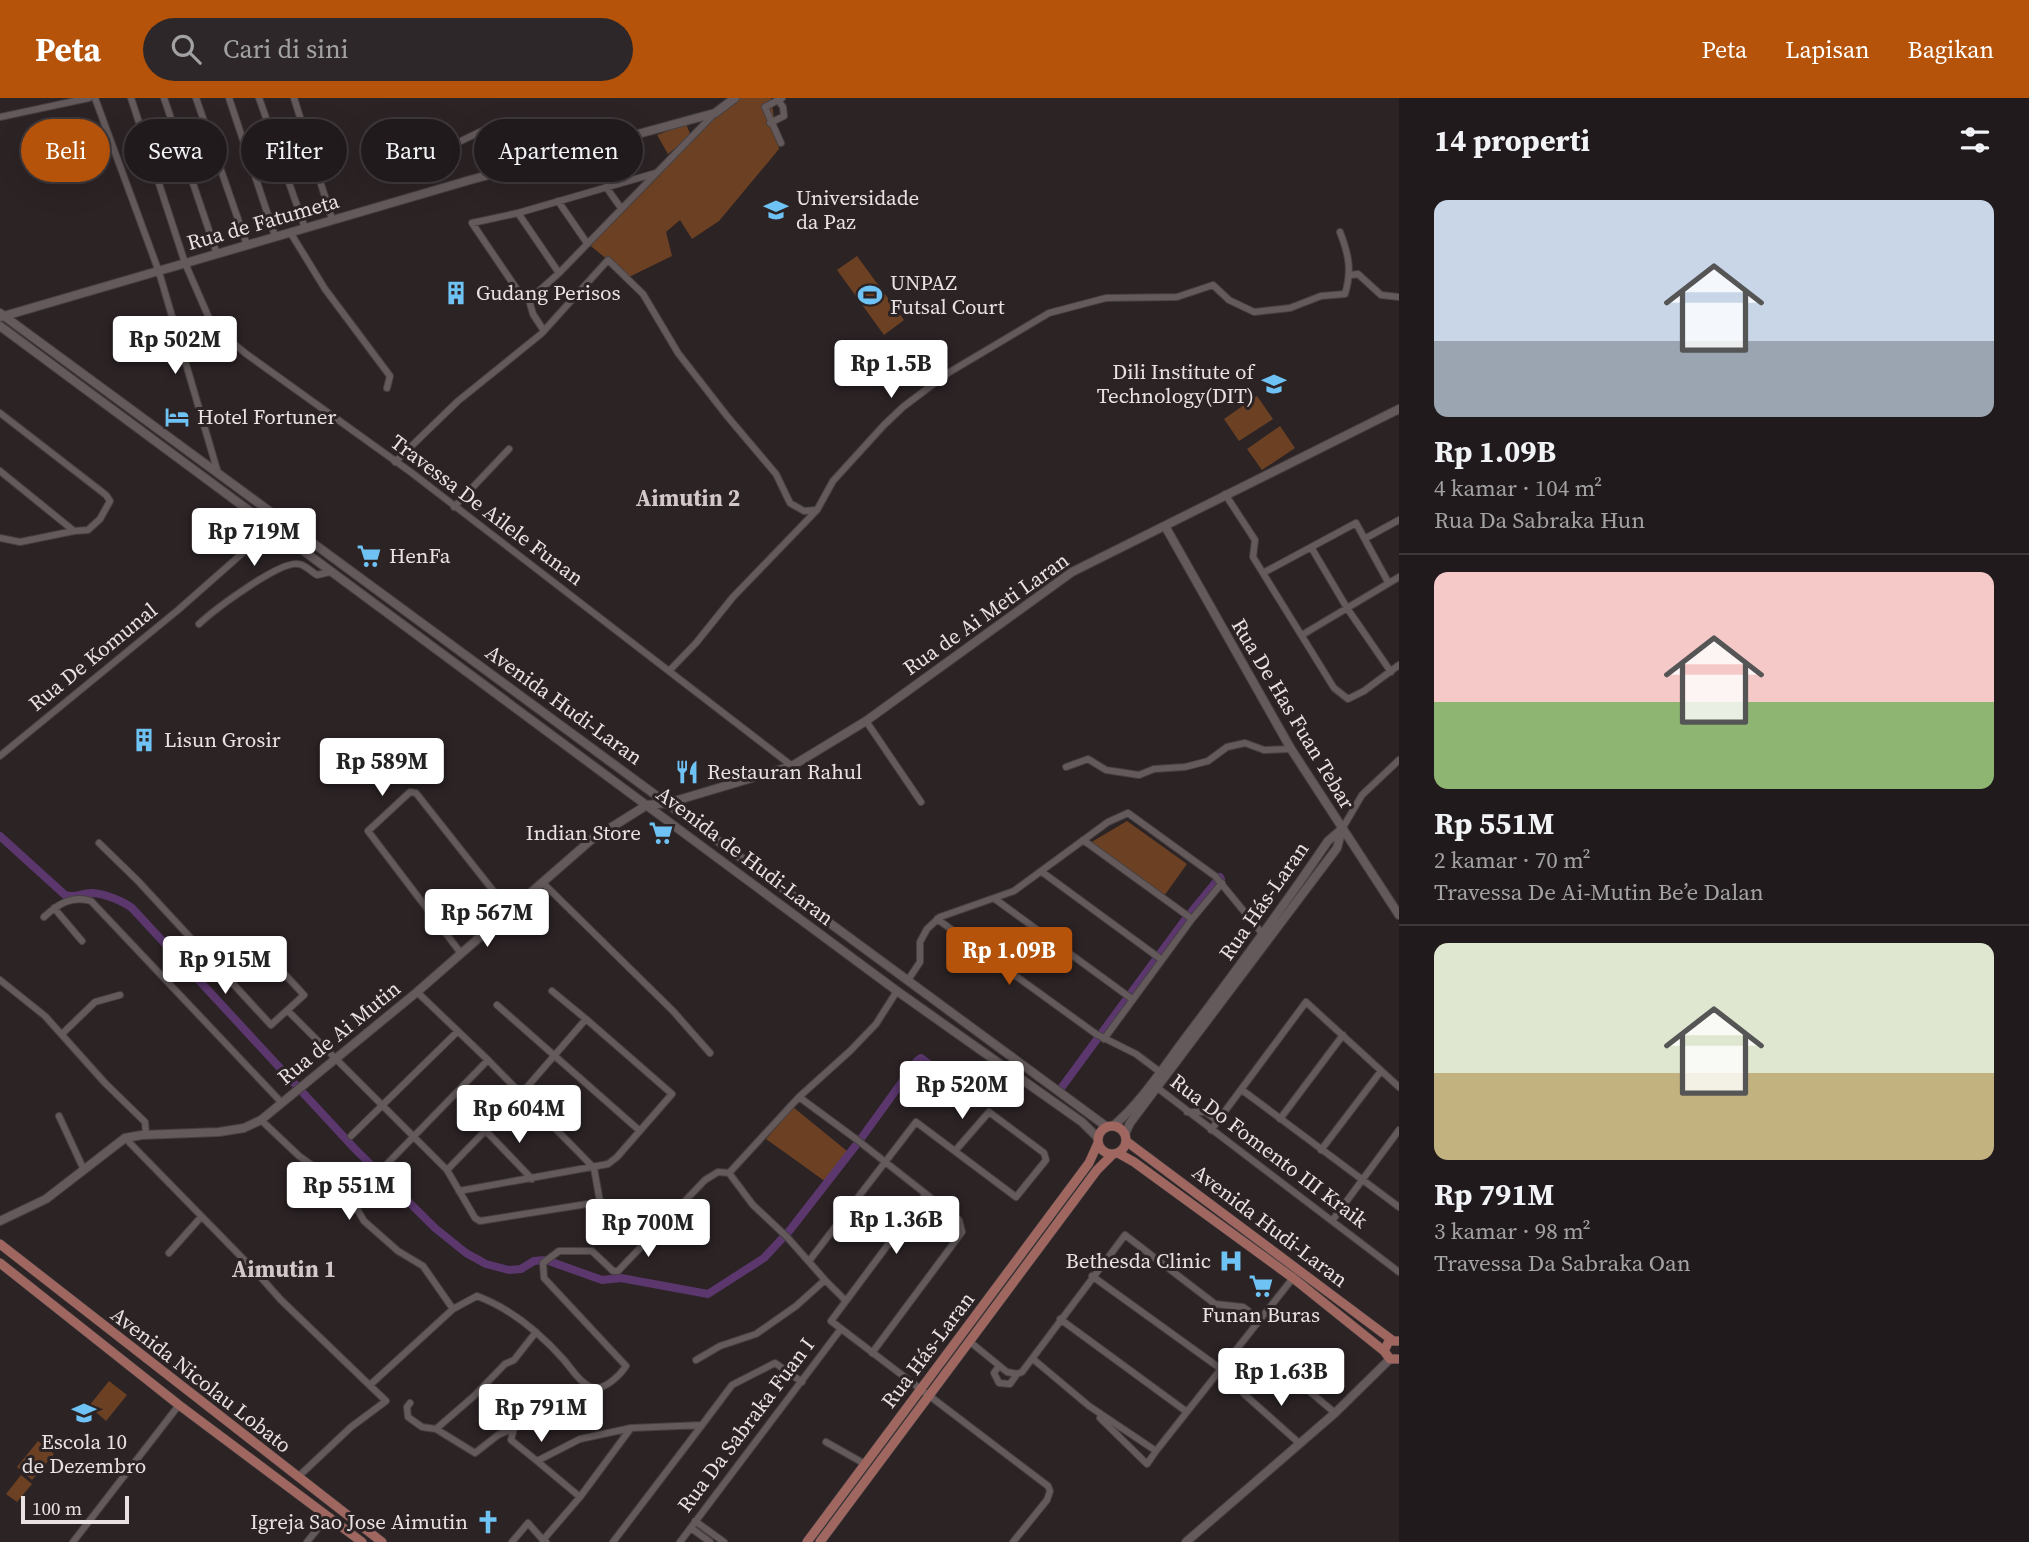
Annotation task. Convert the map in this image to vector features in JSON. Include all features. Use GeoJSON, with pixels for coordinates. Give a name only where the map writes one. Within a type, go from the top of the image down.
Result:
{"type":"FeatureCollection","features":[{"type":"Feature","properties":{"kind":"main road","name":"Rua de Fatumeta"},"geometry":{"type":"LineString","coordinates":[[643,132],[715,113],[729,100]]}},
{"type":"Feature","properties":{"kind":"main road","name":"Rua de Fatumeta"},"geometry":{"type":"LineString","coordinates":[[1,315],[159,272],[474,179]]}},
{"type":"Feature","properties":{"kind":"main road","name":"Avenida Hudi-Laran"},"geometry":{"type":"LineString","coordinates":[[1,315],[1110,1127]]}},
{"type":"Feature","properties":{"kind":"main road","name":"Avenida de Hudi-Laran"},"geometry":{"type":"LineString","coordinates":[[0,326],[897,990],[1082,1122],[1098,1141]]}},
{"type":"Feature","properties":{"kind":"main road","name":"Rua de Ai Meti Laran"},"geometry":{"type":"LineString","coordinates":[[668,803],[792,766],[866,721],[1072,572],[1399,409]]}},
{"type":"Feature","properties":{"kind":"main road","name":"Rua De Has Fuan Tebar"},"geometry":{"type":"LineString","coordinates":[[1165,526],[1199,591],[1291,748],[1342,829],[1397,908]]}},
{"type":"Feature","properties":{"kind":"main road","name":"Rua de Ai Mutin"},"geometry":{"type":"LineString","coordinates":[[0,1221],[46,1199],[125,1138],[219,1132],[244,1128],[261,1120],[417,992],[591,840],[647,805],[668,803]]}},
{"type":"Feature","properties":{"kind":"main road","name":"Rua Hás-Laran"},"geometry":{"type":"LineString","coordinates":[[1110,1127],[1123,1118],[1154,1086],[1160,1072],[1337,848],[1342,829]]}},
{"type":"Feature","properties":{"kind":"main road","name":"Rua Hás-Laran"},"geometry":{"type":"LineString","coordinates":[[1126,1137],[1130,1123],[1154,1086],[1266,938]]}},
{"type":"Feature","properties":{"kind":"main road"},"geometry":{"type":"LineString","coordinates":[[1115,1154],[1124,1148],[1126,1137],[1110,1127],[1098,1141],[1104,1151],[1134,1162],[1293,1278],[1394,1358]]}},
{"type":"Feature","properties":{"kind":"main road","name":"Avenida Hudi-Laran"},"geometry":{"type":"LineString","coordinates":[[1126,1137],[1395,1340]]}},
{"type":"Feature","properties":{"kind":"main road","name":"Rua Hás-Laran"},"geometry":{"type":"LineString","coordinates":[[820,1542],[930,1396],[1089,1163],[1098,1141]]}},
{"type":"Feature","properties":{"kind":"main road","name":"Rua Hás-Laran"},"geometry":{"type":"LineString","coordinates":[[807,1542],[920,1390],[971,1334],[1097,1170],[1115,1154]]}},
{"type":"Feature","properties":{"kind":"main road","name":"Avenida Nicolau Lobato"},"geometry":{"type":"LineString","coordinates":[[0,1244],[382,1542]]}},
{"type":"Feature","properties":{"kind":"main road","name":"Avenida Nicolau Lobato"},"geometry":{"type":"LineString","coordinates":[[0,1263],[179,1405],[362,1542]]}},
{"type":"Feature","properties":{"kind":"main road"},"geometry":{"type":"LineString","coordinates":[[1394,1358],[1387,1343],[1395,1340]]}},
{"type":"Feature","properties":{"kind":"main road"},"geometry":{"type":"LineString","coordinates":[[1186,1542],[1335,1413],[1394,1358]]}},
{"type":"Feature","properties":{"kind":"main road"},"geometry":{"type":"LineString","coordinates":[[307,1500],[314,1490]]}},
{"type":"Feature","properties":{"kind":"street"},"geometry":{"type":"LineString","coordinates":[[0,117],[89,98]]}},
{"type":"Feature","properties":{"kind":"street"},"geometry":{"type":"LineString","coordinates":[[95,98],[159,272],[218,473]]}},
{"type":"Feature","properties":{"kind":"street","name":"Travessa De Ailele Funan"},"geometry":{"type":"LineString","coordinates":[[131,98],[185,263],[212,325],[245,353],[395,462],[792,766]]}},
{"type":"Feature","properties":{"kind":"street"},"geometry":{"type":"LineString","coordinates":[[164,98],[217,254]]}},
{"type":"Feature","properties":{"kind":"street"},"geometry":{"type":"LineString","coordinates":[[196,98],[247,245]]}},
{"type":"Feature","properties":{"kind":"street"},"geometry":{"type":"LineString","coordinates":[[229,98],[275,236]]}},
{"type":"Feature","properties":{"kind":"street"},"geometry":{"type":"LineString","coordinates":[[259,98],[304,228]]}},
{"type":"Feature","properties":{"kind":"street"},"geometry":{"type":"LineString","coordinates":[[294,98],[332,219]]}},
{"type":"Feature","properties":{"kind":"street"},"geometry":{"type":"LineString","coordinates":[[770,123],[784,116],[780,99],[765,107],[770,123],[781,143]]}},
{"type":"Feature","properties":{"kind":"street"},"geometry":{"type":"LineString","coordinates":[[529,300],[559,273],[715,113]]}},
{"type":"Feature","properties":{"kind":"street"},"geometry":{"type":"LineString","coordinates":[[529,300],[524,299],[518,291],[472,223],[518,213],[656,173]]}},
{"type":"Feature","properties":{"kind":"street"},"geometry":{"type":"LineString","coordinates":[[606,187],[621,208]]}},
{"type":"Feature","properties":{"kind":"street"},"geometry":{"type":"LineString","coordinates":[[558,201],[587,243]]}},
{"type":"Feature","properties":{"kind":"street"},"geometry":{"type":"LineString","coordinates":[[518,213],[559,273]]}},
{"type":"Feature","properties":{"kind":"street"},"geometry":{"type":"LineString","coordinates":[[290,232],[325,289],[390,376],[387,388]]}},
{"type":"Feature","properties":{"kind":"street"},"geometry":{"type":"LineString","coordinates":[[669,671],[696,643],[733,597],[817,510],[833,481],[903,407],[948,373],[1049,313],[1106,298],[1177,297],[1213,285],[1229,300],[1254,312],[1290,308],[1321,296],[1345,295],[1351,275],[1340,232]]}},
{"type":"Feature","properties":{"kind":"street"},"geometry":{"type":"LineString","coordinates":[[395,462],[458,401],[544,331],[606,262],[612,262],[643,294],[678,353],[776,474],[790,503],[804,511],[817,510]]}},
{"type":"Feature","properties":{"kind":"street"},"geometry":{"type":"LineString","coordinates":[[1351,275],[1358,274],[1381,295],[1399,297]]}},
{"type":"Feature","properties":{"kind":"street"},"geometry":{"type":"LineString","coordinates":[[529,300],[533,314],[544,331]]}},
{"type":"Feature","properties":{"kind":"street"},"geometry":{"type":"LineString","coordinates":[[0,413],[106,495],[109,506],[88,530],[20,542],[0,538]]}},
{"type":"Feature","properties":{"kind":"street"},"geometry":{"type":"LineString","coordinates":[[454,507],[509,449]]}},
{"type":"Feature","properties":{"kind":"street"},"geometry":{"type":"LineString","coordinates":[[0,471],[74,531]]}},
{"type":"Feature","properties":{"kind":"street"},"geometry":{"type":"LineString","coordinates":[[1225,494],[1255,540],[1253,557],[1334,688],[1348,699],[1399,665]]}},
{"type":"Feature","properties":{"kind":"street"},"geometry":{"type":"LineString","coordinates":[[1366,538],[1399,520]]}},
{"type":"Feature","properties":{"kind":"street"},"geometry":{"type":"LineString","coordinates":[[1263,573],[1352,523],[1359,525],[1388,582]]}},
{"type":"Feature","properties":{"kind":"street","name":"Rua De Komunal"},"geometry":{"type":"LineString","coordinates":[[0,757],[178,610],[271,528]]}},
{"type":"Feature","properties":{"kind":"street"},"geometry":{"type":"LineString","coordinates":[[1311,547],[1347,608],[1391,672]]}},
{"type":"Feature","properties":{"kind":"street"},"geometry":{"type":"LineString","coordinates":[[199,624],[233,596],[268,574],[293,564],[302,565],[317,575],[330,572]]}},
{"type":"Feature","properties":{"kind":"street"},"geometry":{"type":"LineString","coordinates":[[1302,635],[1399,577]]}},
{"type":"Feature","properties":{"kind":"street"},"geometry":{"type":"LineString","coordinates":[[866,721],[922,802]]}},
{"type":"Feature","properties":{"kind":"street"},"geometry":{"type":"LineString","coordinates":[[1066,767],[1088,759],[1106,770],[1139,775],[1154,769],[1185,767],[1208,761],[1227,747],[1245,743],[1264,750],[1291,748]]}},
{"type":"Feature","properties":{"kind":"street","name":"Rua Hás-Laran"},"geometry":{"type":"LineString","coordinates":[[1342,829],[1362,795],[1399,760]]}},
{"type":"Feature","properties":{"kind":"street"},"geometry":{"type":"LineString","coordinates":[[460,952],[368,831],[410,792],[416,793],[510,912]]}},
{"type":"Feature","properties":{"kind":"street"},"geometry":{"type":"LineString","coordinates":[[908,979],[920,962],[920,942],[937,919],[1014,891],[1108,822],[1128,813],[1223,883],[1266,938]]}},
{"type":"Feature","properties":{"kind":"street"},"geometry":{"type":"LineString","coordinates":[[1083,840],[1192,919]]}},
{"type":"Feature","properties":{"kind":"street"},"geometry":{"type":"LineString","coordinates":[[99,843],[138,881],[271,1025],[304,995],[266,954]]}},
{"type":"Feature","properties":{"kind":"street"},"geometry":{"type":"LineString","coordinates":[[1042,872],[1162,960]]}},
{"type":"Feature","properties":{"kind":"street"},"geometry":{"type":"LineString","coordinates":[[543,883],[673,1011],[710,1053]]}},
{"type":"Feature","properties":{"kind":"street"},"geometry":{"type":"LineString","coordinates":[[1104,1039],[1192,919],[1223,883]]}},
{"type":"Feature","properties":{"kind":"street"},"geometry":{"type":"LineString","coordinates":[[44,917],[65,901],[83,898],[91,901],[282,1103]]}},
{"type":"Feature","properties":{"kind":"street"},"geometry":{"type":"LineString","coordinates":[[995,898],[1132,999]]}},
{"type":"Feature","properties":{"kind":"street"},"geometry":{"type":"LineString","coordinates":[[54,908],[82,941]]}},
{"type":"Feature","properties":{"kind":"street"},"geometry":{"type":"LineString","coordinates":[[937,919],[1096,1034],[1136,1054],[1160,1072]]}},
{"type":"Feature","properties":{"kind":"street"},"geometry":{"type":"LineString","coordinates":[[0,980],[45,1016],[105,1083],[145,1122],[146,1135]]}},
{"type":"Feature","properties":{"kind":"street"},"geometry":{"type":"LineString","coordinates":[[729,1173],[799,1097],[876,1024],[897,990]]}},
{"type":"Feature","properties":{"kind":"street"},"geometry":{"type":"LineString","coordinates":[[459,1191],[608,1164],[672,1094],[552,991]]}},
{"type":"Feature","properties":{"kind":"street"},"geometry":{"type":"LineString","coordinates":[[288,1012],[447,1170],[475,1218],[480,1221],[600,1202],[594,1168],[417,992]]}},
{"type":"Feature","properties":{"kind":"street"},"geometry":{"type":"LineString","coordinates":[[62,1034],[95,1002],[120,995]]}},
{"type":"Feature","properties":{"kind":"street"},"geometry":{"type":"LineString","coordinates":[[1211,1130],[1306,1002],[1399,1087]]}},
{"type":"Feature","properties":{"kind":"street"},"geometry":{"type":"LineString","coordinates":[[497,1005],[640,1131]]}},
{"type":"Feature","properties":{"kind":"street"},"geometry":{"type":"LineString","coordinates":[[447,1170],[522,1094],[586,1019]]}},
{"type":"Feature","properties":{"kind":"street"},"geometry":{"type":"LineString","coordinates":[[351,1136],[458,1031]]}},
{"type":"Feature","properties":{"kind":"street"},"geometry":{"type":"LineString","coordinates":[[1280,1119],[1343,1035]]}},
{"type":"Feature","properties":{"kind":"street"},"geometry":{"type":"LineString","coordinates":[[385,1166],[488,1060]]}},
{"type":"Feature","properties":{"kind":"street"},"geometry":{"type":"LineString","coordinates":[[1321,1150],[1381,1071]]}},
{"type":"Feature","properties":{"kind":"street","name":"Rua Do Fomento III Kraik"},"geometry":{"type":"LineString","coordinates":[[1154,1086],[1399,1272]]}},
{"type":"Feature","properties":{"kind":"street"},"geometry":{"type":"LineString","coordinates":[[1242,1090],[1399,1207]]}},
{"type":"Feature","properties":{"kind":"street"},"geometry":{"type":"LineString","coordinates":[[799,1097],[959,1220],[962,1232],[872,1353]]}},
{"type":"Feature","properties":{"kind":"street"},"geometry":{"type":"LineString","coordinates":[[808,1261],[916,1122],[1016,1197],[1046,1160],[1044,1153],[989,1112],[955,1151]]}},
{"type":"Feature","properties":{"kind":"street"},"geometry":{"type":"LineString","coordinates":[[1188,1112],[1205,1112],[1218,1121]]}},
{"type":"Feature","properties":{"kind":"street"},"geometry":{"type":"LineString","coordinates":[[59,1116],[84,1170]]}},
{"type":"Feature","properties":{"kind":"street"},"geometry":{"type":"LineString","coordinates":[[261,1120],[299,1156],[330,1178],[350,1197],[364,1221],[398,1251],[423,1266],[453,1309]]}},
{"type":"Feature","properties":{"kind":"street"},"geometry":{"type":"LineString","coordinates":[[486,1130],[532,1178]]}},
{"type":"Feature","properties":{"kind":"street"},"geometry":{"type":"LineString","coordinates":[[1332,1221],[1399,1130]]}},
{"type":"Feature","properties":{"kind":"street"},"geometry":{"type":"LineString","coordinates":[[125,1138],[281,1300],[386,1401],[351,1427],[298,1477]]}},
{"type":"Feature","properties":{"kind":"street"},"geometry":{"type":"LineString","coordinates":[[370,1385],[453,1309],[477,1296],[498,1304],[536,1332],[587,1386],[603,1386],[622,1373],[626,1366],[544,1278],[542,1263],[559,1251],[592,1251],[613,1271],[618,1271],[705,1180],[718,1172],[729,1173],[752,1205],[788,1237],[846,1301]]}},
{"type":"Feature","properties":{"kind":"street"},"geometry":{"type":"LineString","coordinates":[[925,1195],[831,1321],[1048,1486],[1050,1491],[1047,1500],[1013,1542]]}},
{"type":"Feature","properties":{"kind":"street"},"geometry":{"type":"LineString","coordinates":[[169,1253],[201,1217]]}},
{"type":"Feature","properties":{"kind":"street"},"geometry":{"type":"LineString","coordinates":[[999,1366],[994,1373],[999,1383],[1010,1384],[1033,1359],[1060,1318],[1123,1236],[1127,1235],[1215,1304],[1243,1307],[1259,1319]]}},
{"type":"Feature","properties":{"kind":"street"},"geometry":{"type":"LineString","coordinates":[[1092,1276],[1221,1369]]}},
{"type":"Feature","properties":{"kind":"street"},"geometry":{"type":"LineString","coordinates":[[1033,1359],[1089,1406],[1147,1464],[1293,1278]]}},
{"type":"Feature","properties":{"kind":"street"},"geometry":{"type":"LineString","coordinates":[[696,1360],[720,1346],[756,1334],[796,1306],[825,1280]]}},
{"type":"Feature","properties":{"kind":"street"},"geometry":{"type":"LineString","coordinates":[[1060,1318],[1187,1412]]}},
{"type":"Feature","properties":{"kind":"street","name":"Rua Da Sabraka Fuan I"},"geometry":{"type":"LineString","coordinates":[[680,1542],[840,1329]]}},
{"type":"Feature","properties":{"kind":"street"},"geometry":{"type":"LineString","coordinates":[[436,1429],[505,1364],[514,1360],[536,1332]]}},
{"type":"Feature","properties":{"kind":"street"},"geometry":{"type":"LineString","coordinates":[[971,1334],[999,1366],[1007,1372],[1017,1374]]}},
{"type":"Feature","properties":{"kind":"street"},"geometry":{"type":"LineString","coordinates":[[1268,1356],[1335,1413]]}},
{"type":"Feature","properties":{"kind":"street"},"geometry":{"type":"LineString","coordinates":[[613,1542],[732,1385],[775,1363],[802,1382]]}},
{"type":"Feature","properties":{"kind":"street"},"geometry":{"type":"LineString","coordinates":[[1244,1394],[1299,1443]]}},
{"type":"Feature","properties":{"kind":"street"},"geometry":{"type":"LineString","coordinates":[[410,1403],[407,1407],[408,1418],[422,1427],[436,1429],[475,1453],[498,1435],[514,1428],[511,1440],[580,1497]]}},
{"type":"Feature","properties":{"kind":"street"},"geometry":{"type":"LineString","coordinates":[[73,1542],[179,1405]]}},
{"type":"Feature","properties":{"kind":"street"},"geometry":{"type":"LineString","coordinates":[[1089,1406],[1156,1451]]}},
{"type":"Feature","properties":{"kind":"street"},"geometry":{"type":"LineString","coordinates":[[537,1461],[580,1439],[631,1428],[702,1424]]}},
{"type":"Feature","properties":{"kind":"street"},"geometry":{"type":"LineString","coordinates":[[512,1542],[528,1523],[544,1541],[631,1428]]}},
{"type":"Feature","properties":{"kind":"street"},"geometry":{"type":"LineString","coordinates":[[826,1442],[865,1464]]}},
{"type":"Feature","properties":{"kind":"street"},"geometry":{"type":"LineString","coordinates":[[307,1542],[328,1516]]}},
{"type":"Feature","properties":{"kind":"street"},"geometry":{"type":"LineString","coordinates":[[695,1521],[724,1542]]}},
{"type":"Feature","properties":{"kind":"street"},"geometry":{"type":"LineString","coordinates":[[691,1528],[710,1542]]}},
{"type":"Feature","properties":{"kind":"shaded area"},"geometry":{"type":"Polygon","coordinates":[[[735,98],[771,98],[779,149],[719,221],[692,239],[680,220],[666,232],[672,256],[629,277],[587,243],[735,98]]]}},
{"type":"Feature","properties":{"kind":"shaded area"},"geometry":{"type":"Polygon","coordinates":[[[686,124],[691,136],[668,154],[657,135],[686,124]]]}},
{"type":"Feature","properties":{"kind":"shaded area","name":"UNPAZ Futsal Court"},"geometry":{"type":"Polygon","coordinates":[[[857,256],[904,320],[884,335],[837,270],[857,256]]]}},
{"type":"Feature","properties":{"kind":"shaded area"},"geometry":{"type":"Polygon","coordinates":[[[1257,396],[1273,419],[1239,441],[1224,419],[1257,396]]]}},
{"type":"Feature","properties":{"kind":"shaded area"},"geometry":{"type":"Polygon","coordinates":[[[1280,426],[1295,448],[1262,470],[1247,449],[1280,426]]]}},
{"type":"Feature","properties":{"kind":"shaded area"},"geometry":{"type":"Polygon","coordinates":[[[1127,821],[1187,864],[1164,896],[1090,843],[1127,821]]]}},
{"type":"Feature","properties":{"kind":"shaded area"},"geometry":{"type":"Polygon","coordinates":[[[793,1107],[847,1151],[826,1182],[766,1139],[793,1107]]]}},
{"type":"Feature","properties":{"kind":"shaded area"},"geometry":{"type":"Polygon","coordinates":[[[109,1381],[127,1395],[106,1421],[89,1406],[109,1381]]]}},
{"type":"Feature","properties":{"kind":"shaded area"},"geometry":{"type":"Polygon","coordinates":[[[38,1441],[54,1454],[32,1480],[17,1467],[38,1441]]]}},
{"type":"Feature","properties":{"kind":"shaded area"},"geometry":{"type":"Polygon","coordinates":[[[21,1475],[32,1484],[17,1502],[6,1494],[21,1475]]]}},
{"type":"Feature","properties":{"kind":"waterway"},"geometry":{"type":"LineString","coordinates":[[0,836],[65,895],[98,894],[119,900],[132,908],[355,1149],[435,1228],[466,1253],[486,1264],[509,1270],[521,1269],[534,1261],[546,1260],[602,1280],[621,1278],[708,1294],[764,1258],[790,1230],[917,1061],[921,1058],[976,1100],[1006,1069]]}},
{"type":"Feature","properties":{"kind":"waterway"},"geometry":{"type":"LineString","coordinates":[[1059,1091],[1184,921],[1220,877],[1221,879]]}},
{"type":"Feature","properties":{"kind":"place","name":"Universidade da Paz"},"geometry":{"type":"Point","coordinates":[776,210]}},
{"type":"Feature","properties":{"kind":"place","name":"Gudang Perisos"},"geometry":{"type":"Point","coordinates":[456,293]}},
{"type":"Feature","properties":{"kind":"place","name":"UNPAZ Futsal Court"},"geometry":{"type":"Point","coordinates":[870,295]}},
{"type":"Feature","properties":{"kind":"place","name":"Dili Institute of Technology(DIT)"},"geometry":{"type":"Point","coordinates":[1274,384]}},
{"type":"Feature","properties":{"kind":"place","name":"Hotel Fortuner"},"geometry":{"type":"Point","coordinates":[177,417]}},
{"type":"Feature","properties":{"kind":"place","name":"HenFa"},"geometry":{"type":"Point","coordinates":[369,556]}},
{"type":"Feature","properties":{"kind":"place","name":"Lisun Grosir"},"geometry":{"type":"Point","coordinates":[144,740]}},
{"type":"Feature","properties":{"kind":"place","name":"Restauran Rahul"},"geometry":{"type":"Point","coordinates":[687,772]}},
{"type":"Feature","properties":{"kind":"place","name":"Indian Store"},"geometry":{"type":"Point","coordinates":[661,833]}},
{"type":"Feature","properties":{"kind":"place","name":"Bethesda Clinic"},"geometry":{"type":"Point","coordinates":[1231,1261]}},
{"type":"Feature","properties":{"kind":"place","name":"Funan Buras"},"geometry":{"type":"Point","coordinates":[1261,1286]}},
{"type":"Feature","properties":{"kind":"place","name":"Escola 10 de Dezembro"},"geometry":{"type":"Point","coordinates":[84,1413]}},
{"type":"Feature","properties":{"kind":"place","name":"Igreja Sao Jose Aimutin"},"geometry":{"type":"Point","coordinates":[488,1522]}},
{"type":"Feature","properties":{"kind":"district","name":"Aimutin 2"},"geometry":{"type":"Point","coordinates":[688,498]}},
{"type":"Feature","properties":{"kind":"district","name":"Aimutin 1"},"geometry":{"type":"Point","coordinates":[284,1269]}}]}
